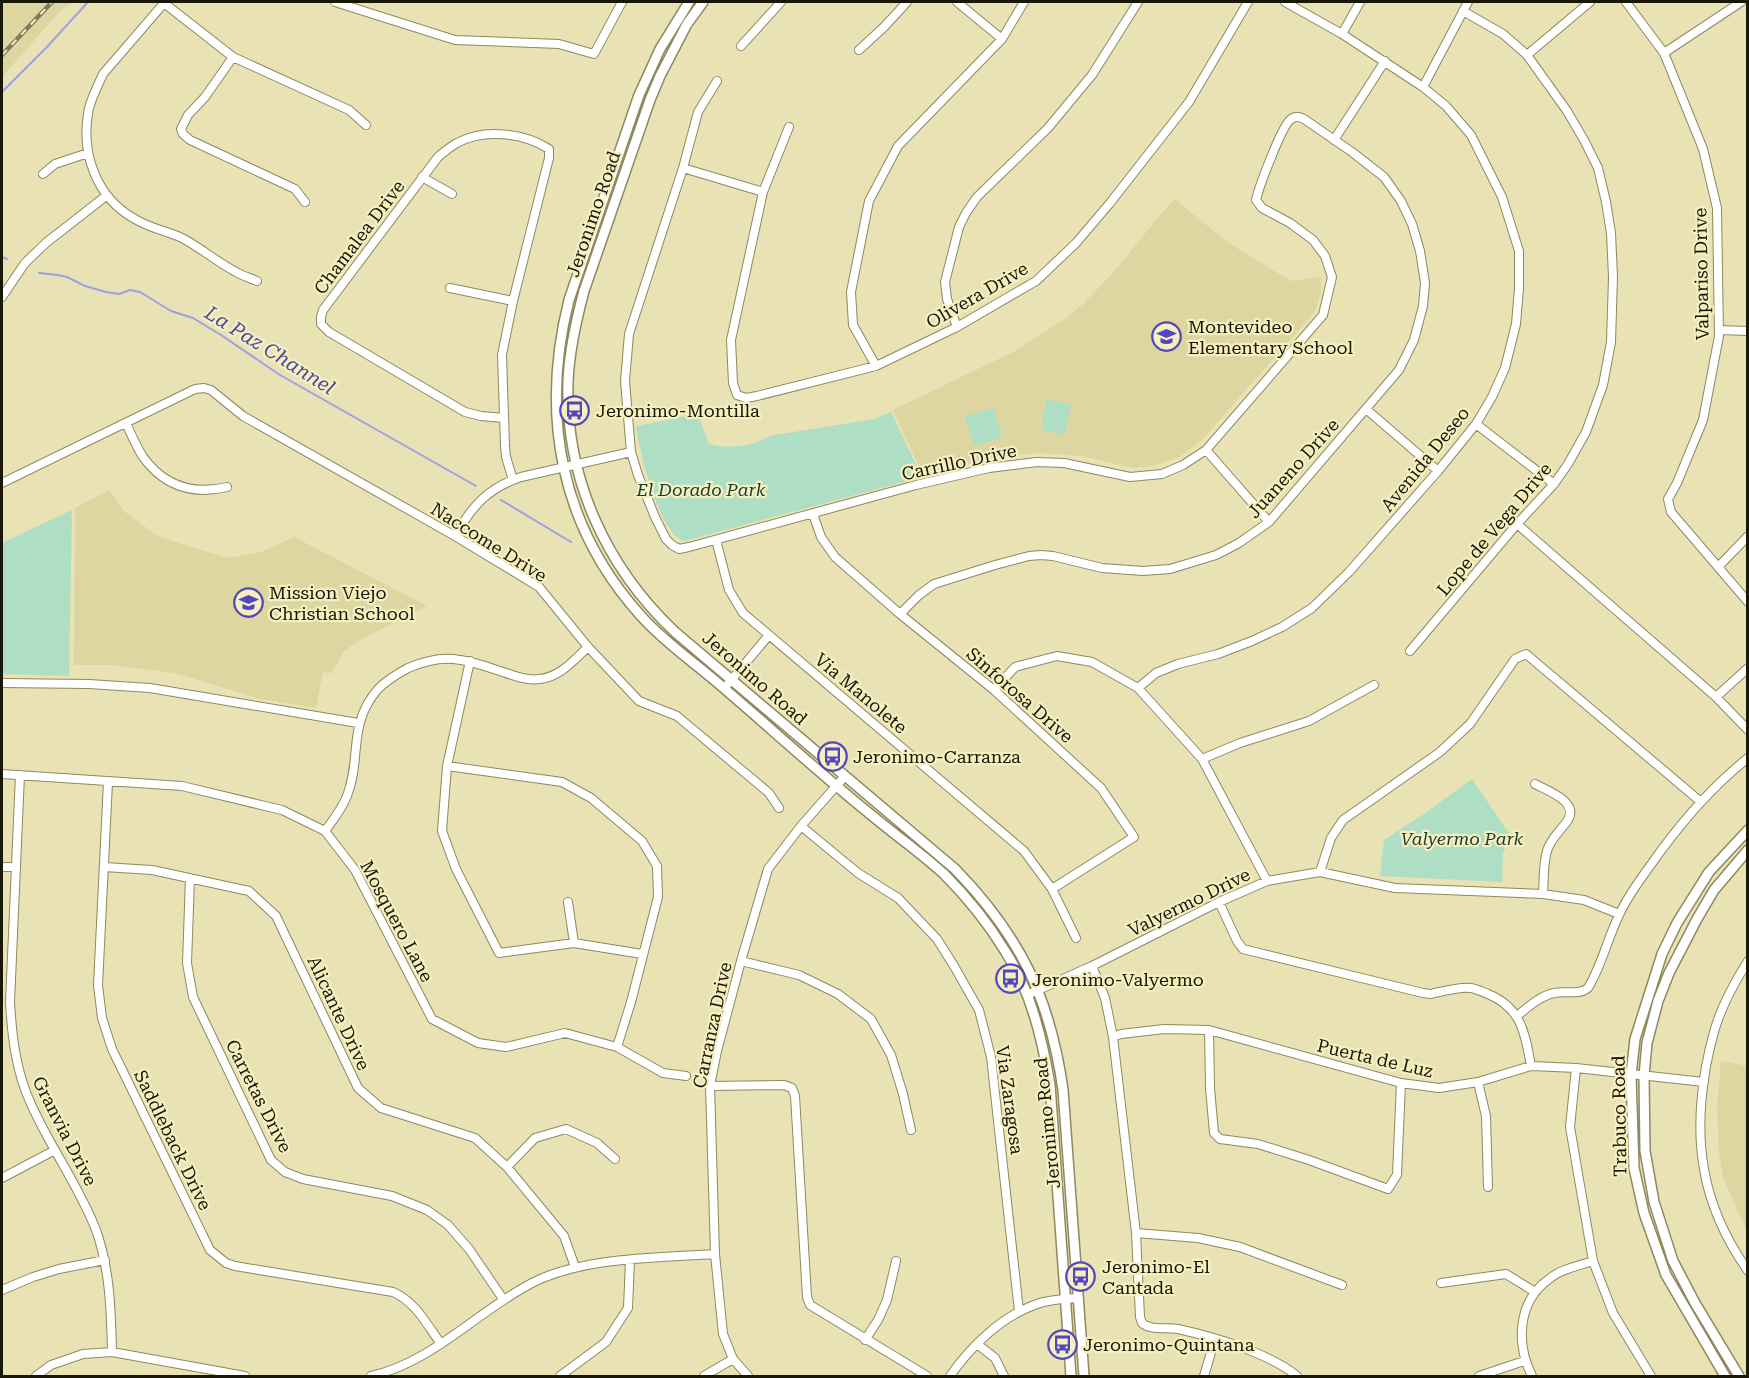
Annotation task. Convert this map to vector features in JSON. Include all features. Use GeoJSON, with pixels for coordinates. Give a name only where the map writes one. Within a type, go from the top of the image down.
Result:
{"type":"FeatureCollection","features":[{"type":"Feature","properties":{"kind":"main road","name":"Jeronimo Road"},"geometry":{"type":"LineString","coordinates":[[689,2],[660,49],[639,95],[569,300],[562,328],[555,389],[563,467],[583,527],[599,559],[630,603],[654,629],[959,889],[1005,951],[1027,995],[1043,1044],[1050,1085],[1071,1377]]}},
{"type":"Feature","properties":{"kind":"main road","name":"Jeronimo Road"},"geometry":{"type":"LineString","coordinates":[[703,2],[673,49],[650,100],[578,312],[568,381],[569,417],[576,465],[598,529],[617,564],[646,603],[669,626],[955,869],[978,892],[1024,959],[1038,990],[1058,1054],[1063,1090],[1084,1377]]}},
{"type":"Feature","properties":{"kind":"main road","name":"Trabuco Road"},"geometry":{"type":"LineString","coordinates":[[1725,1377],[1666,1275],[1644,1213],[1634,1168],[1631,1075],[1635,1039],[1662,954],[1677,923],[1709,872],[1748,830]]}},
{"type":"Feature","properties":{"kind":"main road","name":"Trabuco Road"},"geometry":{"type":"LineString","coordinates":[[1739,1377],[1673,1261],[1654,1202],[1645,1151],[1644,1076],[1647,1043],[1658,1001],[1669,973],[1714,890],[1748,850]]}},
{"type":"Feature","properties":{"kind":"street"},"geometry":{"type":"LineString","coordinates":[[257,281],[236,272],[180,238],[134,219],[106,196],[95,176],[88,153],[86,129],[90,106],[103,75],[165,2],[233,57],[349,110],[366,124]]}},
{"type":"Feature","properties":{"kind":"street"},"geometry":{"type":"LineString","coordinates":[[335,2],[455,40],[559,44],[594,54],[622,2]]}},
{"type":"Feature","properties":{"kind":"street"},"geometry":{"type":"LineString","coordinates":[[741,46],[781,2]]}},
{"type":"Feature","properties":{"kind":"street"},"geometry":{"type":"LineString","coordinates":[[859,50],[907,2]]}},
{"type":"Feature","properties":{"kind":"street"},"geometry":{"type":"LineString","coordinates":[[957,2],[1002,39]]}},
{"type":"Feature","properties":{"kind":"street"},"geometry":{"type":"LineString","coordinates":[[876,366],[853,325],[851,292],[869,201],[898,146],[1002,39],[1024,2]]}},
{"type":"Feature","properties":{"kind":"street"},"geometry":{"type":"LineString","coordinates":[[957,327],[946,299],[945,282],[959,227],[966,213],[977,197],[1048,128],[1092,75],[1138,2]]}},
{"type":"Feature","properties":{"kind":"street","name":"Olivera Drive"},"geometry":{"type":"LineString","coordinates":[[763,192],[731,340],[732,383],[738,394],[746,398],[876,366],[957,327],[1036,281],[1076,243],[1189,102],[1248,2]]}},
{"type":"Feature","properties":{"kind":"street","name":"Avenida Deseo"},"geometry":{"type":"LineString","coordinates":[[1138,688],[1156,673],[1252,641],[1282,627],[1312,608],[1349,572],[1476,424],[1492,398],[1505,368],[1516,324],[1519,251],[1502,197],[1471,135],[1446,106],[1423,87],[1342,34],[1285,2]]}},
{"type":"Feature","properties":{"kind":"street"},"geometry":{"type":"LineString","coordinates":[[1342,34],[1360,2]]}},
{"type":"Feature","properties":{"kind":"street"},"geometry":{"type":"LineString","coordinates":[[1423,87],[1468,2]]}},
{"type":"Feature","properties":{"kind":"street"},"geometry":{"type":"LineString","coordinates":[[1527,56],[1590,2]]}},
{"type":"Feature","properties":{"kind":"street","name":"Valpariso Drive"},"geometry":{"type":"LineString","coordinates":[[1626,2],[1664,53],[1703,149],[1717,207],[1719,336],[1703,420],[1668,499],[1671,512],[1748,602]]}},
{"type":"Feature","properties":{"kind":"street"},"geometry":{"type":"LineString","coordinates":[[1664,53],[1741,2]]}},
{"type":"Feature","properties":{"kind":"street","name":"Lope de Vega Drive"},"geometry":{"type":"LineString","coordinates":[[1410,651],[1517,524],[1554,484],[1586,432],[1603,385],[1611,342],[1613,277],[1611,233],[1598,168],[1559,98],[1527,56],[1503,34],[1463,11]]}},
{"type":"Feature","properties":{"kind":"street"},"geometry":{"type":"LineString","coordinates":[[233,57],[205,98],[188,115],[181,129],[183,134],[190,140],[295,189],[305,202]]}},
{"type":"Feature","properties":{"kind":"street"},"geometry":{"type":"LineString","coordinates":[[1334,140],[1385,61]]}},
{"type":"Feature","properties":{"kind":"street"},"geometry":{"type":"LineString","coordinates":[[455,536],[478,502],[496,488],[513,480],[632,452],[625,381],[629,334],[683,168],[698,112],[717,81]]}},
{"type":"Feature","properties":{"kind":"street","name":"Juaneno Drive"},"geometry":{"type":"LineString","coordinates":[[900,614],[934,584],[995,565],[1041,555],[1102,568],[1143,571],[1170,569],[1216,555],[1239,543],[1269,522],[1399,370],[1414,340],[1425,283],[1420,251],[1412,224],[1401,201],[1384,177],[1301,117],[1291,119],[1285,125],[1260,183],[1256,200]]}},
{"type":"Feature","properties":{"kind":"street"},"geometry":{"type":"LineString","coordinates":[[683,168],[763,192],[789,127]]}},
{"type":"Feature","properties":{"kind":"street","name":"Chamalea Drive"},"geometry":{"type":"LineString","coordinates":[[504,418],[465,412],[329,332],[321,324],[321,317],[323,310],[438,157],[458,142],[493,134],[512,136],[541,144],[549,149],[549,158],[513,302]]}},
{"type":"Feature","properties":{"kind":"street"},"geometry":{"type":"LineString","coordinates":[[43,174],[55,164],[88,153]]}},
{"type":"Feature","properties":{"kind":"street"},"geometry":{"type":"LineString","coordinates":[[422,177],[452,194]]}},
{"type":"Feature","properties":{"kind":"street"},"geometry":{"type":"LineString","coordinates":[[2,297],[25,264],[47,242],[106,196]]}},
{"type":"Feature","properties":{"kind":"street","name":"Carrillo Drive"},"geometry":{"type":"LineString","coordinates":[[632,452],[638,475],[666,539],[675,547],[684,549],[989,468],[1037,462],[1064,463],[1130,477],[1162,474],[1183,465],[1206,450],[1323,315],[1332,277],[1325,256],[1313,240],[1290,223],[1262,208],[1256,200]]}},
{"type":"Feature","properties":{"kind":"street"},"geometry":{"type":"LineString","coordinates":[[450,288],[513,302],[502,355],[506,457],[513,480]]}},
{"type":"Feature","properties":{"kind":"street"},"geometry":{"type":"LineString","coordinates":[[1719,330],[1748,332]]}},
{"type":"Feature","properties":{"kind":"street","name":"Naccome Drive"},"geometry":{"type":"LineString","coordinates":[[126,423],[195,389],[204,387],[211,390],[243,416],[455,536],[539,587],[588,647],[639,701],[677,716],[769,793],[779,808]]}},
{"type":"Feature","properties":{"kind":"street"},"geometry":{"type":"LineString","coordinates":[[1366,409],[1438,471]]}},
{"type":"Feature","properties":{"kind":"street"},"geometry":{"type":"LineString","coordinates":[[2,483],[126,423],[142,455],[153,470],[166,480],[196,490],[211,491],[227,487]]}},
{"type":"Feature","properties":{"kind":"street"},"geometry":{"type":"LineString","coordinates":[[1476,424],[1554,484]]}},
{"type":"Feature","properties":{"kind":"street"},"geometry":{"type":"LineString","coordinates":[[1206,450],[1269,522]]}},
{"type":"Feature","properties":{"kind":"street","name":"Sinforosa Drive"},"geometry":{"type":"LineString","coordinates":[[813,514],[821,537],[835,557],[900,614],[994,690],[1101,788],[1134,837],[1052,889]]}},
{"type":"Feature","properties":{"kind":"street"},"geometry":{"type":"LineString","coordinates":[[1517,524],[1716,697],[1748,730]]}},
{"type":"Feature","properties":{"kind":"street"},"geometry":{"type":"LineString","coordinates":[[1719,566],[1748,536]]}},
{"type":"Feature","properties":{"kind":"street","name":"Via Manolete"},"geometry":{"type":"LineString","coordinates":[[716,540],[730,594],[743,613],[1024,851],[1052,889],[1076,938]]}},
{"type":"Feature","properties":{"kind":"street"},"geometry":{"type":"LineString","coordinates":[[725,688],[769,635]]}},
{"type":"Feature","properties":{"kind":"street"},"geometry":{"type":"LineString","coordinates":[[325,831],[347,796],[351,783],[358,723],[363,710],[377,691],[392,677],[421,663],[450,658],[470,661],[521,677],[539,680],[561,671],[588,647]]}},
{"type":"Feature","properties":{"kind":"street"},"geometry":{"type":"LineString","coordinates":[[1320,872],[1331,838],[1343,820],[1440,752],[1470,724],[1515,659],[1526,654],[1701,802]]}},
{"type":"Feature","properties":{"kind":"street"},"geometry":{"type":"LineString","coordinates":[[994,690],[1015,667],[1057,656],[1092,662],[1138,688],[1202,759],[1267,881]]}},
{"type":"Feature","properties":{"kind":"street"},"geometry":{"type":"LineString","coordinates":[[470,661],[447,766],[442,831],[456,869],[499,953],[574,943],[642,954]]}},
{"type":"Feature","properties":{"kind":"street"},"geometry":{"type":"LineString","coordinates":[[1716,697],[1748,668]]}},
{"type":"Feature","properties":{"kind":"street"},"geometry":{"type":"LineString","coordinates":[[2,682],[150,688],[358,723]]}},
{"type":"Feature","properties":{"kind":"street"},"geometry":{"type":"LineString","coordinates":[[1202,759],[1240,743],[1309,722],[1374,685]]}},
{"type":"Feature","properties":{"kind":"street"},"geometry":{"type":"LineString","coordinates":[[1517,1016],[1547,995],[1562,992],[1580,993],[1587,988],[1619,914],[1667,840],[1717,784],[1748,758]]}},
{"type":"Feature","properties":{"kind":"street"},"geometry":{"type":"LineString","coordinates":[[447,766],[562,782],[591,798],[642,841],[657,866],[658,897],[617,1047]]}},
{"type":"Feature","properties":{"kind":"street","name":"Mosquero Lane"},"geometry":{"type":"LineString","coordinates":[[2,774],[182,786],[282,810],[325,831],[355,870],[432,1019],[478,1043],[506,1047],[565,1033],[617,1047],[663,1073],[686,1076]]}},
{"type":"Feature","properties":{"kind":"street","name":"Granvia Drive"},"geometry":{"type":"LineString","coordinates":[[20,775],[10,1002],[17,1066],[30,1103],[87,1208],[105,1260],[110,1296],[112,1352]]}},
{"type":"Feature","properties":{"kind":"street","name":"Carranza Drive"},"geometry":{"type":"LineString","coordinates":[[748,1377],[733,1359],[723,1334],[715,1254],[710,1086],[741,961],[768,869],[801,826],[845,776]]}},
{"type":"Feature","properties":{"kind":"street","name":"Saddleback Drive"},"geometry":{"type":"LineString","coordinates":[[108,782],[98,985],[102,1018],[112,1048],[210,1250],[226,1263],[235,1266],[393,1292],[403,1296],[414,1306],[441,1344]]}},
{"type":"Feature","properties":{"kind":"street"},"geometry":{"type":"LineString","coordinates":[[1535,784],[1568,803],[1571,812],[1567,822],[1556,833],[1547,850],[1543,894]]}},
{"type":"Feature","properties":{"kind":"street","name":"Via Zaragosa"},"geometry":{"type":"LineString","coordinates":[[801,826],[858,873],[898,898],[938,939],[979,1010],[991,1057],[1019,1311]]}},
{"type":"Feature","properties":{"kind":"street"},"geometry":{"type":"LineString","coordinates":[[2,867],[16,867]]}},
{"type":"Feature","properties":{"kind":"street","name":"Alicante Drive"},"geometry":{"type":"LineString","coordinates":[[104,867],[152,870],[249,891],[276,916],[358,1088],[381,1108],[475,1137],[507,1167],[564,1236],[575,1267]]}},
{"type":"Feature","properties":{"kind":"street","name":"Valyermo Drive"},"geometry":{"type":"LineString","coordinates":[[1027,995],[1267,881],[1320,872],[1395,888],[1543,894],[1584,900],[1619,914]]}},
{"type":"Feature","properties":{"kind":"street","name":"Carretas Drive"},"geometry":{"type":"LineString","coordinates":[[190,878],[187,963],[193,997],[271,1160],[285,1172],[303,1179],[392,1196],[427,1210],[448,1226],[469,1249],[503,1299]]}},
{"type":"Feature","properties":{"kind":"street"},"geometry":{"type":"LineString","coordinates":[[568,902],[574,943]]}},
{"type":"Feature","properties":{"kind":"street"},"geometry":{"type":"LineString","coordinates":[[1219,902],[1243,949],[1423,993],[1470,987],[1504,1003],[1517,1016],[1526,1037],[1531,1066]]}},
{"type":"Feature","properties":{"kind":"street"},"geometry":{"type":"LineString","coordinates":[[741,961],[799,975],[838,994],[871,1019],[891,1055],[911,1130]]}},
{"type":"Feature","properties":{"kind":"street"},"geometry":{"type":"LineString","coordinates":[[1748,961],[1730,992],[1714,1031],[1704,1082],[1700,1133],[1704,1170],[1715,1210],[1748,1271]]}},
{"type":"Feature","properties":{"kind":"street"},"geometry":{"type":"LineString","coordinates":[[1092,966],[1105,998],[1113,1037],[1136,1233],[1142,1323],[1145,1326],[1176,1329],[1215,1339],[1259,1354],[1297,1377]]}},
{"type":"Feature","properties":{"kind":"street","name":"Puerta de Luz"},"geometry":{"type":"LineString","coordinates":[[1113,1037],[1164,1029],[1209,1030],[1401,1083],[1439,1088],[1478,1082],[1531,1066],[1576,1068],[1704,1082]]}},
{"type":"Feature","properties":{"kind":"street"},"geometry":{"type":"LineString","coordinates":[[1209,1030],[1210,1088],[1214,1133],[1220,1139],[1258,1144],[1388,1189],[1397,1175],[1401,1083]]}},
{"type":"Feature","properties":{"kind":"street"},"geometry":{"type":"LineString","coordinates":[[1576,1068],[1570,1127],[1593,1261],[1613,1313],[1651,1377]]}},
{"type":"Feature","properties":{"kind":"street"},"geometry":{"type":"LineString","coordinates":[[1478,1082],[1486,1116],[1488,1186]]}},
{"type":"Feature","properties":{"kind":"street"},"geometry":{"type":"LineString","coordinates":[[710,1086],[784,1085],[792,1088],[795,1096],[807,1297],[810,1305],[927,1377]]}},
{"type":"Feature","properties":{"kind":"street"},"geometry":{"type":"LineString","coordinates":[[507,1167],[535,1138],[566,1128],[597,1143],[615,1159]]}},
{"type":"Feature","properties":{"kind":"street"},"geometry":{"type":"LineString","coordinates":[[2,1178],[56,1150]]}},
{"type":"Feature","properties":{"kind":"street"},"geometry":{"type":"LineString","coordinates":[[1136,1233],[1198,1238],[1240,1247],[1342,1285]]}},
{"type":"Feature","properties":{"kind":"street"},"geometry":{"type":"LineString","coordinates":[[371,1377],[391,1372],[441,1344],[503,1299],[534,1282],[575,1267],[630,1260],[715,1254]]}},
{"type":"Feature","properties":{"kind":"street"},"geometry":{"type":"LineString","coordinates":[[2,1290],[59,1269],[105,1260]]}},
{"type":"Feature","properties":{"kind":"street"},"geometry":{"type":"LineString","coordinates":[[560,1377],[606,1342],[628,1308],[630,1260]]}},
{"type":"Feature","properties":{"kind":"street"},"geometry":{"type":"LineString","coordinates":[[865,1340],[887,1300],[896,1261]]}},
{"type":"Feature","properties":{"kind":"street"},"geometry":{"type":"LineString","coordinates":[[1532,1377],[1524,1361],[1521,1328],[1525,1310],[1535,1292],[1550,1278],[1567,1269],[1593,1261]]}},
{"type":"Feature","properties":{"kind":"street"},"geometry":{"type":"LineString","coordinates":[[1441,1283],[1506,1274],[1535,1292]]}},
{"type":"Feature","properties":{"kind":"street"},"geometry":{"type":"LineString","coordinates":[[950,1377],[977,1344],[998,1325],[1019,1311],[1040,1303],[1078,1298]]}},
{"type":"Feature","properties":{"kind":"street"},"geometry":{"type":"LineString","coordinates":[[1204,1377],[1215,1339]]}},
{"type":"Feature","properties":{"kind":"street"},"geometry":{"type":"LineString","coordinates":[[977,1344],[995,1358],[1004,1377]]}},
{"type":"Feature","properties":{"kind":"street"},"geometry":{"type":"LineString","coordinates":[[36,1377],[51,1365],[83,1354],[112,1352],[245,1377]]}},
{"type":"Feature","properties":{"kind":"street"},"geometry":{"type":"LineString","coordinates":[[704,1377],[733,1359]]}},
{"type":"Feature","properties":{"kind":"street"},"geometry":{"type":"LineString","coordinates":[[1479,1377],[1524,1361]]}},
{"type":"Feature","properties":{"kind":"shaded area"},"geometry":{"type":"Polygon","coordinates":[[[2,2],[72,2],[60,11],[2,77],[2,2]]]}},
{"type":"Feature","properties":{"kind":"shaded area","name":"Montevideo Elementary School"},"geometry":{"type":"Polygon","coordinates":[[[1175,199],[1235,247],[1291,281],[1321,277],[1321,292],[1316,309],[1311,316],[1201,441],[1179,457],[1153,466],[1133,468],[1082,456],[1037,453],[989,458],[923,476],[893,410],[1015,351],[1066,318],[1112,274],[1175,199]]]}},
{"type":"Feature","properties":{"kind":"shaded area","name":"Mission Viejo Christian School"},"geometry":{"type":"Polygon","coordinates":[[[109,490],[125,512],[159,537],[228,558],[261,552],[294,537],[427,606],[363,638],[344,651],[332,673],[323,672],[316,708],[260,699],[175,673],[112,665],[74,665],[75,508],[109,490]]]}},
{"type":"Feature","properties":{"kind":"shaded area"},"geometry":{"type":"Polygon","coordinates":[[[1721,1061],[1747,1066],[1747,1231],[1724,1180],[1719,1153],[1717,1107],[1721,1061]]]}},
{"type":"Feature","properties":{"kind":"green space"},"geometry":{"type":"Polygon","coordinates":[[[1046,400],[1071,404],[1065,435],[1045,431],[1042,425],[1046,400]]]}},
{"type":"Feature","properties":{"kind":"green space"},"geometry":{"type":"Polygon","coordinates":[[[994,408],[1002,438],[977,445],[973,443],[965,416],[994,408]]]}},
{"type":"Feature","properties":{"kind":"green space","name":"El Dorado Park"},"geometry":{"type":"Polygon","coordinates":[[[891,412],[922,477],[684,541],[675,535],[659,508],[646,471],[636,426],[698,414],[709,444],[732,447],[756,443],[769,436],[874,419],[891,412]]]}},
{"type":"Feature","properties":{"kind":"green space"},"geometry":{"type":"Polygon","coordinates":[[[72,510],[69,676],[2,674],[2,543],[72,510]]]}},
{"type":"Feature","properties":{"kind":"green space","name":"Valyermo Park"},"geometry":{"type":"Polygon","coordinates":[[[1472,779],[1510,835],[1503,854],[1502,882],[1380,876],[1384,840],[1472,779]]]}},
{"type":"Feature","properties":{"kind":"waterway"},"geometry":{"type":"LineString","coordinates":[[2,92],[88,2]]}},
{"type":"Feature","properties":{"kind":"waterway","name":"La Paz Channel"},"geometry":{"type":"LineString","coordinates":[[2,257],[7,259]]}},
{"type":"Feature","properties":{"kind":"waterway","name":"La Paz Channel"},"geometry":{"type":"LineString","coordinates":[[39,273],[67,277],[85,286],[106,292],[119,294],[130,290],[140,292],[171,311],[193,318],[280,375],[476,486]]}},
{"type":"Feature","properties":{"kind":"waterway","name":"La Paz Channel"},"geometry":{"type":"LineString","coordinates":[[501,500],[571,542]]}},
{"type":"Feature","properties":{"kind":"railway"},"geometry":{"type":"LineString","coordinates":[[2,55],[52,2]]}},
{"type":"Feature","properties":{"kind":"place","name":"Montevideo Elementary School"},"geometry":{"type":"Point","coordinates":[1167,336]}},
{"type":"Feature","properties":{"kind":"place","name":"Jeronimo-Montilla"},"geometry":{"type":"Point","coordinates":[575,410]}},
{"type":"Feature","properties":{"kind":"place","name":"Mission Viejo Christian School"},"geometry":{"type":"Point","coordinates":[248,602]}},
{"type":"Feature","properties":{"kind":"place","name":"Jeronimo-Carranza"},"geometry":{"type":"Point","coordinates":[832,756]}},
{"type":"Feature","properties":{"kind":"place","name":"Jeronimo-Valyermo"},"geometry":{"type":"Point","coordinates":[1011,979]}},
{"type":"Feature","properties":{"kind":"place","name":"Jeronimo-El Cantada"},"geometry":{"type":"Point","coordinates":[1081,1276]}},
{"type":"Feature","properties":{"kind":"place","name":"Jeronimo-Quintana"},"geometry":{"type":"Point","coordinates":[1062,1344]}}]}
